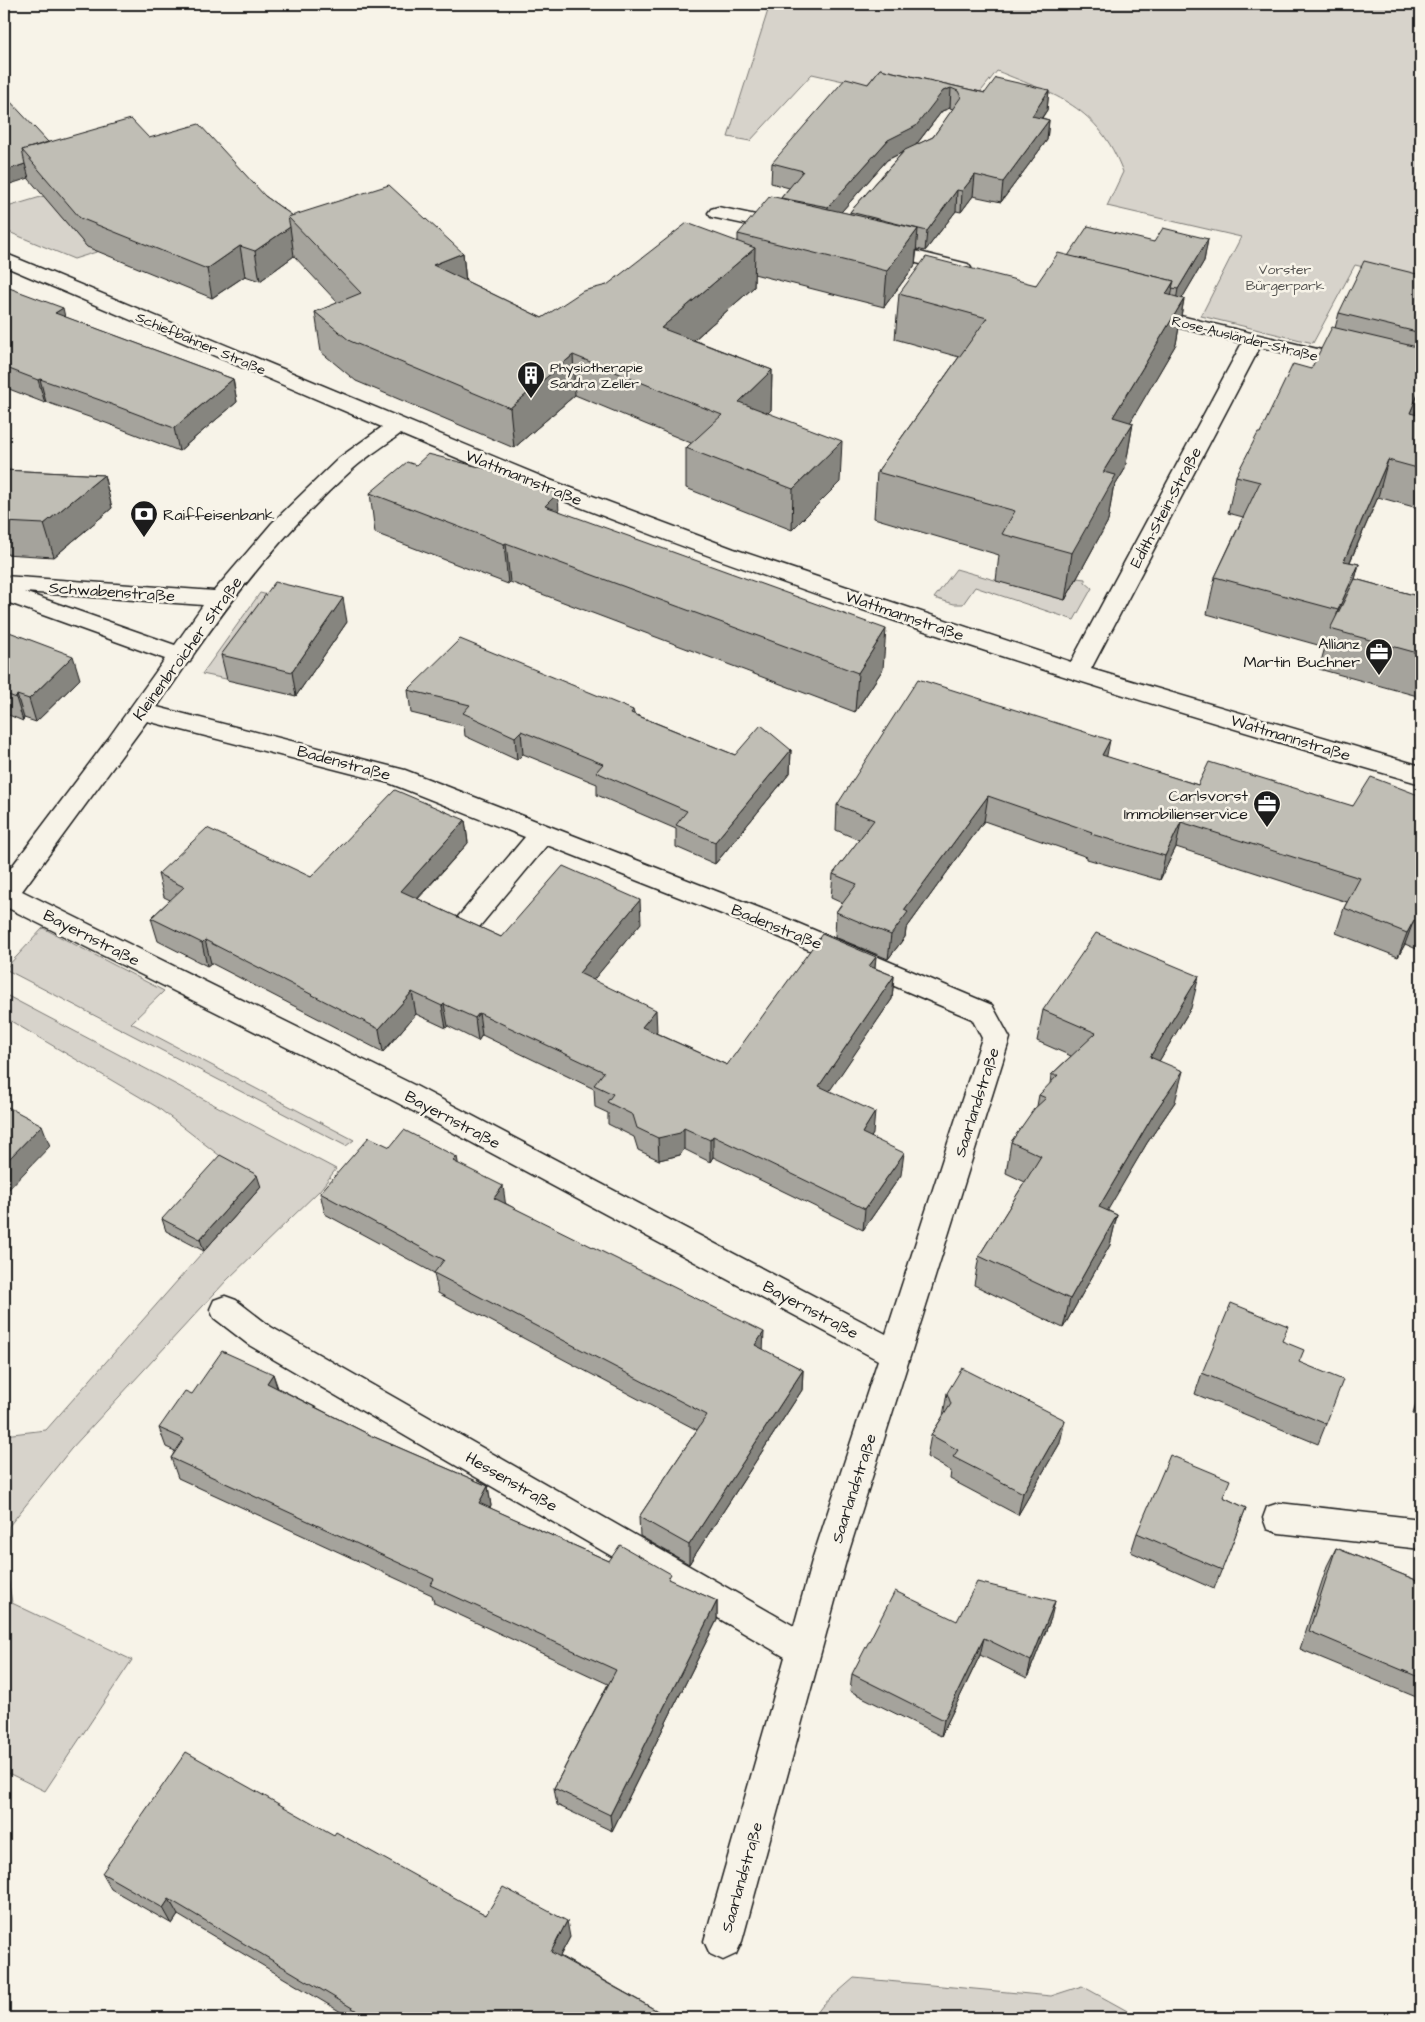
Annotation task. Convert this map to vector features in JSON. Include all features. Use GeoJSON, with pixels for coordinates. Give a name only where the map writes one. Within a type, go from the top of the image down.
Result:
{"type":"FeatureCollection","features":[{"type":"Feature","properties":{"kind":"street"},"geometry":{"type":"LineString","coordinates":[[718,213],[804,231]]}},
{"type":"Feature","properties":{"kind":"street"},"geometry":{"type":"LineString","coordinates":[[862,244],[982,273]]}},
{"type":"Feature","properties":{"kind":"street","name":"Schiefbahner Straße"},"geometry":{"type":"LineString","coordinates":[[4,259],[398,426]]}},
{"type":"Feature","properties":{"kind":"street","name":"Rose-Ausländer-Straße"},"geometry":{"type":"LineString","coordinates":[[1121,307],[1421,380]]}},
{"type":"Feature","properties":{"kind":"street","name":"Edith-Stein-Straße"},"geometry":{"type":"LineString","coordinates":[[1077,673],[1254,340]]}},
{"type":"Feature","properties":{"kind":"street","name":"Kleinenbroicher Straße"},"geometry":{"type":"LineString","coordinates":[[5,895],[182,656],[220,600],[280,528],[347,463],[398,426]]}},
{"type":"Feature","properties":{"kind":"street","name":"Wattmannstraße"},"geometry":{"type":"LineString","coordinates":[[398,426],[549,488],[726,554],[1077,673],[1421,775]]}},
{"type":"Feature","properties":{"kind":"street","name":"Schwabenstraße"},"geometry":{"type":"LineString","coordinates":[[4,583],[220,600]]}},
{"type":"Feature","properties":{"kind":"street","name":"Schwabenstraße"},"geometry":{"type":"LineString","coordinates":[[4,593],[182,656]]}},
{"type":"Feature","properties":{"kind":"street","name":"Badenstraße"},"geometry":{"type":"LineString","coordinates":[[140,711],[396,776],[452,796],[542,834],[774,924],[982,1012],[996,1038]]}},
{"type":"Feature","properties":{"kind":"street"},"geometry":{"type":"LineString","coordinates":[[466,925],[542,834]]}},
{"type":"Feature","properties":{"kind":"street","name":"Bayernstraße"},"geometry":{"type":"LineString","coordinates":[[5,895],[406,1094],[896,1354]]}},
{"type":"Feature","properties":{"kind":"street","name":"Saarlandstraße"},"geometry":{"type":"LineString","coordinates":[[723,1941],[803,1648],[830,1557],[996,1038]]}},
{"type":"Feature","properties":{"kind":"street","name":"Hessenstraße"},"geometry":{"type":"LineString","coordinates":[[224,1309],[260,1336],[803,1648]]}},
{"type":"Feature","properties":{"kind":"street"},"geometry":{"type":"LineString","coordinates":[[1279,1518],[1421,1534]]}},
{"type":"Feature","properties":{"kind":"green space","name":"Vorster Bürgerpark"},"geometry":{"type":"Polygon","coordinates":[[[770,4],[1421,4],[1421,281],[1355,265],[1313,343],[1201,316],[1241,237],[1107,206],[1123,172],[1113,150],[1101,132],[1088,117],[1056,96],[997,71],[967,109],[812,74],[750,141],[728,137],[770,4]]]}},
{"type":"Feature","properties":{"kind":"green space"},"geometry":{"type":"Polygon","coordinates":[[[44,196],[86,246],[170,229],[74,259],[4,230],[4,208],[44,196]]]}},
{"type":"Feature","properties":{"kind":"green space"},"geometry":{"type":"Polygon","coordinates":[[[956,569],[1065,600],[1077,578],[1085,579],[1085,582],[1092,588],[1074,620],[975,587],[963,604],[954,604],[934,598],[956,569]]]}},
{"type":"Feature","properties":{"kind":"green space"},"geometry":{"type":"Polygon","coordinates":[[[260,593],[284,599],[226,679],[202,674],[260,593]]]}},
{"type":"Feature","properties":{"kind":"green space"},"geometry":{"type":"Polygon","coordinates":[[[43,928],[164,991],[131,1023],[354,1140],[346,1146],[5,969],[43,928]]]}},
{"type":"Feature","properties":{"kind":"green space"},"geometry":{"type":"Polygon","coordinates":[[[4,994],[336,1169],[320,1190],[227,1280],[71,1449],[9,1526],[6,1564],[12,1603],[132,1660],[45,1791],[4,1771],[4,1435],[46,1430],[260,1187],[157,1107],[4,1017],[4,994]]]}},
{"type":"Feature","properties":{"kind":"green space"},"geometry":{"type":"Polygon","coordinates":[[[854,1978],[1051,1996],[1082,1986],[1140,2018],[813,2018],[823,2005],[854,1978]]]}},
{"type":"Feature","properties":{"kind":"building"},"geometry":{"type":"Polygon","coordinates":[[[880,69],[985,93],[996,78],[1049,90],[1032,116],[1049,120],[1003,182],[975,175],[962,191],[957,190],[927,231],[850,212],[905,150],[933,137],[961,97],[958,91],[951,88],[943,91],[916,126],[888,140],[828,207],[781,198],[803,171],[772,163],[846,78],[868,84],[880,69]]]}},
{"type":"Feature","properties":{"kind":"building"},"geometry":{"type":"Polygon","coordinates":[[[8,99],[48,142],[22,150],[25,164],[4,171],[4,100],[8,99]]]}},
{"type":"Feature","properties":{"kind":"building"},"geometry":{"type":"Polygon","coordinates":[[[131,119],[149,138],[199,124],[265,196],[293,216],[288,217],[290,227],[255,251],[240,246],[207,269],[80,218],[22,150],[131,119]]]}},
{"type":"Feature","properties":{"kind":"building"},"geometry":{"type":"Polygon","coordinates":[[[389,185],[463,253],[433,265],[542,318],[583,291],[607,285],[687,223],[755,248],[661,328],[772,370],[739,402],[842,441],[793,489],[686,448],[722,415],[573,355],[510,408],[350,341],[315,312],[361,293],[288,217],[389,185]]]}},
{"type":"Feature","properties":{"kind":"building"},"geometry":{"type":"Polygon","coordinates":[[[770,196],[918,229],[887,271],[738,234],[770,196]]]}},
{"type":"Feature","properties":{"kind":"building"},"geometry":{"type":"Polygon","coordinates":[[[1088,226],[1154,242],[1163,228],[1208,239],[1178,289],[1172,288],[1174,281],[1068,256],[1088,226]]]}},
{"type":"Feature","properties":{"kind":"building"},"geometry":{"type":"Polygon","coordinates":[[[1058,253],[1174,281],[1166,294],[1184,299],[1113,417],[1133,423],[1103,472],[1116,475],[1072,553],[1002,534],[1015,511],[877,472],[987,318],[899,294],[926,257],[1036,285],[1058,253]]]}},
{"type":"Feature","properties":{"kind":"building"},"geometry":{"type":"Polygon","coordinates":[[[1364,261],[1421,275],[1421,333],[1339,313],[1364,261]]]}},
{"type":"Feature","properties":{"kind":"building"},"geometry":{"type":"Polygon","coordinates":[[[4,286],[63,308],[55,313],[233,379],[174,428],[4,367],[4,286]]]}},
{"type":"Feature","properties":{"kind":"building"},"geometry":{"type":"Polygon","coordinates":[[[1332,327],[1421,348],[1421,387],[1410,413],[1421,416],[1421,469],[1388,460],[1344,561],[1359,564],[1338,610],[1215,577],[1260,482],[1236,476],[1258,433],[1260,433],[1293,364],[1311,369],[1332,327]]]}},
{"type":"Feature","properties":{"kind":"building"},"geometry":{"type":"Polygon","coordinates":[[[428,454],[503,473],[558,493],[545,506],[886,629],[858,673],[370,493],[407,462],[416,465],[428,454]]]}},
{"type":"Feature","properties":{"kind":"building"},"geometry":{"type":"Polygon","coordinates":[[[4,470],[104,475],[44,524],[4,522],[4,470]]]}},
{"type":"Feature","properties":{"kind":"building"},"geometry":{"type":"Polygon","coordinates":[[[1355,579],[1421,597],[1421,654],[1330,629],[1355,579]]]}},
{"type":"Feature","properties":{"kind":"building"},"geometry":{"type":"Polygon","coordinates":[[[275,582],[343,598],[292,672],[221,655],[275,582]]]}},
{"type":"Feature","properties":{"kind":"building"},"geometry":{"type":"Polygon","coordinates":[[[4,630],[73,656],[29,699],[17,695],[16,698],[4,693],[4,630]]]}},
{"type":"Feature","properties":{"kind":"building"},"geometry":{"type":"Polygon","coordinates":[[[460,639],[633,710],[631,713],[735,755],[761,725],[791,750],[715,842],[676,825],[687,811],[596,772],[603,764],[521,731],[515,737],[463,713],[470,705],[408,690],[460,639]]]}},
{"type":"Feature","properties":{"kind":"building"},"geometry":{"type":"Polygon","coordinates":[[[918,679],[1110,740],[1102,755],[1198,785],[1209,762],[1353,806],[1371,777],[1421,796],[1421,923],[1414,920],[1407,933],[1344,908],[1360,878],[1181,822],[1165,856],[1091,834],[1092,832],[988,796],[904,910],[908,912],[891,935],[836,912],[857,884],[833,874],[874,820],[837,805],[918,679]]]}},
{"type":"Feature","properties":{"kind":"building"},"geometry":{"type":"Polygon","coordinates":[[[395,790],[465,820],[401,891],[501,937],[563,866],[640,900],[579,973],[656,1010],[642,1027],[727,1065],[822,934],[876,957],[869,966],[894,976],[819,1086],[875,1112],[862,1133],[904,1153],[865,1209],[713,1136],[710,1140],[684,1128],[680,1133],[658,1138],[637,1128],[633,1115],[607,1102],[613,1094],[594,1085],[604,1072],[479,1013],[475,1018],[412,992],[379,1029],[205,940],[202,943],[151,918],[184,887],[158,874],[207,828],[311,877],[395,790]]]}},
{"type":"Feature","properties":{"kind":"building"},"geometry":{"type":"Polygon","coordinates":[[[1096,933],[1199,976],[1150,1057],[1183,1071],[1155,1112],[1099,1207],[1117,1215],[1070,1299],[979,1256],[1041,1156],[1011,1142],[1034,1109],[1046,1098],[1039,1095],[1058,1075],[1051,1075],[1096,1033],[1043,1010],[1096,933]]]}},
{"type":"Feature","properties":{"kind":"building"},"geometry":{"type":"Polygon","coordinates":[[[4,1105],[42,1125],[4,1164],[4,1105]]]}},
{"type":"Feature","properties":{"kind":"building"},"geometry":{"type":"Polygon","coordinates":[[[404,1130],[457,1157],[453,1161],[503,1186],[494,1198],[764,1332],[755,1345],[803,1370],[689,1545],[639,1517],[707,1415],[434,1273],[444,1260],[320,1193],[369,1137],[390,1147],[404,1130]]]}},
{"type":"Feature","properties":{"kind":"building"},"geometry":{"type":"Polygon","coordinates":[[[220,1155],[257,1175],[200,1239],[162,1219],[220,1155]]]}},
{"type":"Feature","properties":{"kind":"building"},"geometry":{"type":"Polygon","coordinates":[[[1231,1303],[1288,1326],[1282,1341],[1304,1350],[1299,1362],[1343,1380],[1326,1424],[1202,1373],[1231,1303]]]}},
{"type":"Feature","properties":{"kind":"building"},"geometry":{"type":"Polygon","coordinates":[[[222,1351],[273,1374],[267,1383],[372,1436],[488,1486],[479,1503],[609,1561],[620,1545],[671,1574],[668,1579],[717,1601],[610,1815],[554,1788],[616,1670],[430,1585],[434,1579],[171,1458],[184,1439],[159,1428],[185,1391],[192,1394],[222,1351]]]}},
{"type":"Feature","properties":{"kind":"building"},"geometry":{"type":"Polygon","coordinates":[[[962,1368],[1065,1420],[1023,1493],[953,1457],[958,1450],[931,1435],[951,1404],[947,1393],[962,1368]]]}},
{"type":"Feature","properties":{"kind":"building"},"geometry":{"type":"Polygon","coordinates":[[[1170,1455],[1230,1480],[1223,1497],[1246,1508],[1222,1570],[1137,1533],[1170,1455]]]}},
{"type":"Feature","properties":{"kind":"building"},"geometry":{"type":"Polygon","coordinates":[[[1336,1548],[1421,1582],[1421,1678],[1309,1631],[1336,1548]]]}},
{"type":"Feature","properties":{"kind":"building"},"geometry":{"type":"Polygon","coordinates":[[[977,1582],[1055,1601],[1031,1661],[984,1638],[944,1720],[852,1674],[895,1591],[957,1621],[977,1582]]]}},
{"type":"Feature","properties":{"kind":"building"},"geometry":{"type":"Polygon","coordinates":[[[186,1752],[334,1835],[336,1832],[486,1915],[503,1887],[567,1921],[551,1952],[670,2018],[369,2018],[169,1899],[163,1908],[102,1873],[186,1752]]]}},
{"type":"Feature","properties":{"kind":"place","name":"Physiotherapie Sandra Zeller"},"geometry":{"type":"Point","coordinates":[531,399]}},
{"type":"Feature","properties":{"kind":"place","name":"Raiffeisenbank"},"geometry":{"type":"Point","coordinates":[144,538]}},
{"type":"Feature","properties":{"kind":"place","name":"Allianz Martin Buchner"},"geometry":{"type":"Point","coordinates":[1379,676]}},
{"type":"Feature","properties":{"kind":"place","name":"Carlsvorst Immobilienservice"},"geometry":{"type":"Point","coordinates":[1267,828]}}]}
